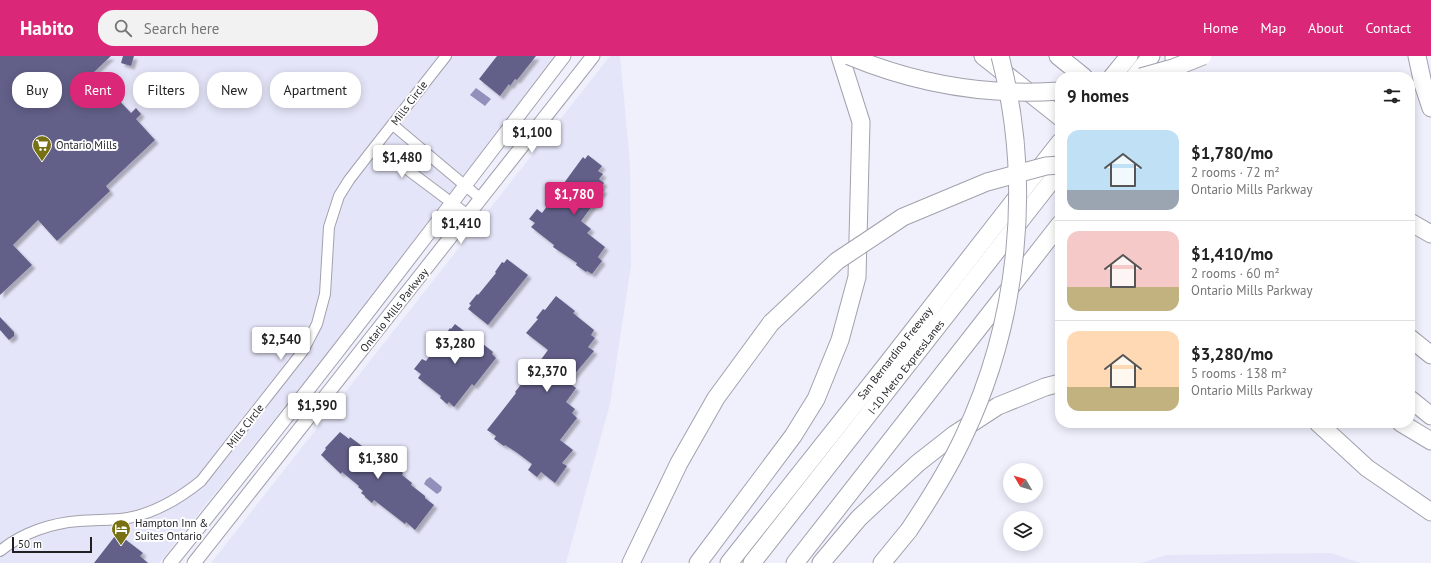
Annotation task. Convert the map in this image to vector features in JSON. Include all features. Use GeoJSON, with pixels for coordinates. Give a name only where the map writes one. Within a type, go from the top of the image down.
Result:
{"type":"FeatureCollection","features":[{"type":"Feature","properties":{"kind":"highway"},"geometry":{"type":"LineString","coordinates":[[698,563],[793,436],[816,399],[840,340],[857,277],[861,122],[840,56]]}},
{"type":"Feature","properties":{"kind":"highway"},"geometry":{"type":"LineString","coordinates":[[849,56],[892,72],[938,84],[989,91],[1055,91]]}},
{"type":"Feature","properties":{"kind":"highway"},"geometry":{"type":"LineString","coordinates":[[983,56],[1055,112]]}},
{"type":"Feature","properties":{"kind":"highway"},"geometry":{"type":"LineString","coordinates":[[882,563],[909,530],[939,484],[963,438],[981,396],[995,352],[1006,308],[1013,263],[1017,214],[1016,162],[1013,118],[1000,56]]}},
{"type":"Feature","properties":{"kind":"highway"},"geometry":{"type":"LineString","coordinates":[[1058,56],[1078,72]]}},
{"type":"Feature","properties":{"kind":"highway"},"geometry":{"type":"LineString","coordinates":[[1116,72],[1129,56]]}},
{"type":"Feature","properties":{"kind":"highway"},"geometry":{"type":"LineString","coordinates":[[1138,72],[1150,56]]}},
{"type":"Feature","properties":{"kind":"highway"},"geometry":{"type":"LineString","coordinates":[[1174,56],[1175,72]]}},
{"type":"Feature","properties":{"kind":"highway"},"geometry":{"type":"LineString","coordinates":[[1179,72],[1192,56]]}},
{"type":"Feature","properties":{"kind":"highway"},"geometry":{"type":"LineString","coordinates":[[1159,72],[1203,56]]}},
{"type":"Feature","properties":{"kind":"highway"},"geometry":{"type":"LineString","coordinates":[[1417,56],[1423,84],[1431,108]]}},
{"type":"Feature","properties":{"kind":"highway","name":"San Bernardino Freeway"},"geometry":{"type":"LineString","coordinates":[[729,563],[1055,148]]}},
{"type":"Feature","properties":{"kind":"highway"},"geometry":{"type":"LineString","coordinates":[[631,563],[679,463],[716,398],[771,323],[837,261],[903,217],[987,182],[1046,166],[1055,165]]}},
{"type":"Feature","properties":{"kind":"highway","name":"I-10 Metro ExpressLanes"},"geometry":{"type":"LineString","coordinates":[[752,563],[1055,176]]}},
{"type":"Feature","properties":{"kind":"highway"},"geometry":{"type":"LineString","coordinates":[[795,563],[1055,230]]}},
{"type":"Feature","properties":{"kind":"highway"},"geometry":{"type":"LineString","coordinates":[[1415,342],[1431,355]]}},
{"type":"Feature","properties":{"kind":"highway"},"geometry":{"type":"LineString","coordinates":[[821,563],[859,518],[918,463],[955,434],[998,406],[1055,384]]}},
{"type":"Feature","properties":{"kind":"highway"},"geometry":{"type":"LineString","coordinates":[[1415,403],[1431,416]]}},
{"type":"Feature","properties":{"kind":"highway"},"geometry":{"type":"LineString","coordinates":[[1323,428],[1367,468],[1431,512]]}},
{"type":"Feature","properties":{"kind":"highway"},"geometry":{"type":"LineString","coordinates":[[1409,428],[1431,441]]}},
{"type":"Feature","properties":{"kind":"main road","name":"Ontario Mills Parkway"},"geometry":{"type":"LineString","coordinates":[[170,563],[466,186],[564,56]]}},
{"type":"Feature","properties":{"kind":"main road","name":"Ontario Mills Parkway"},"geometry":{"type":"LineString","coordinates":[[194,563],[593,56]]}},
{"type":"Feature","properties":{"kind":"street","name":"Mills Circle"},"geometry":{"type":"LineString","coordinates":[[0,551],[26,535],[44,527],[80,520],[118,520],[140,515],[160,508],[201,481],[303,351],[313,334],[325,294],[329,227],[340,196],[344,188],[446,56]]}},
{"type":"Feature","properties":{"kind":"street"},"geometry":{"type":"LineString","coordinates":[[393,125],[481,199]]}},
{"type":"Feature","properties":{"kind":"street"},"geometry":{"type":"LineString","coordinates":[[376,146],[468,215]]}},
{"type":"Feature","properties":{"kind":"shaded area","name":"Ontario Mills"},"geometry":{"type":"Polygon","coordinates":[[[0,56],[562,56],[457,192],[159,563],[0,563],[0,56]]]}},
{"type":"Feature","properties":{"kind":"shaded area"},"geometry":{"type":"Polygon","coordinates":[[[610,56],[620,56],[630,162],[631,266],[610,404],[566,563],[211,563],[610,56]]]}},
{"type":"Feature","properties":{"kind":"shaded area"},"geometry":{"type":"Polygon","coordinates":[[[1331,553],[1361,563],[1141,563],[1166,555],[1331,553]]]}},
{"type":"Feature","properties":{"kind":"water"},"geometry":{"type":"Polygon","coordinates":[[[476,88],[491,99],[485,106],[470,95],[476,88]]]}},
{"type":"Feature","properties":{"kind":"water"},"geometry":{"type":"Polygon","coordinates":[[[430,477],[442,487],[441,491],[437,494],[424,484],[430,477]]]}},
{"type":"Feature","properties":{"kind":"building","name":"Ontario Mills"},"geometry":{"type":"Polygon","coordinates":[[[0,56],[111,56],[94,72],[70,72],[70,108],[125,108],[125,107],[131,113],[136,108],[141,114],[136,119],[155,140],[106,186],[110,191],[57,241],[38,220],[13,245],[32,265],[0,295],[0,56]]]}},
{"type":"Feature","properties":{"kind":"building"},"geometry":{"type":"Polygon","coordinates":[[[123,56],[134,56],[131,66],[121,63],[123,56]]]}},
{"type":"Feature","properties":{"kind":"building"},"geometry":{"type":"Polygon","coordinates":[[[497,56],[536,56],[517,80],[515,79],[510,86],[509,84],[500,96],[479,79],[497,56]]]}},
{"type":"Feature","properties":{"kind":"building"},"geometry":{"type":"Polygon","coordinates":[[[588,155],[602,166],[598,171],[603,174],[599,179],[604,183],[600,188],[604,190],[581,221],[591,229],[587,233],[605,247],[598,257],[602,261],[592,274],[587,271],[586,272],[576,265],[577,263],[553,247],[554,245],[531,227],[535,223],[529,219],[537,209],[542,213],[583,157],[585,159],[588,155]]]}},
{"type":"Feature","properties":{"kind":"building"},"geometry":{"type":"Polygon","coordinates":[[[507,259],[528,275],[488,325],[468,309],[471,305],[469,304],[496,273],[495,272],[502,262],[504,263],[507,259]]]}},
{"type":"Feature","properties":{"kind":"building"},"geometry":{"type":"Polygon","coordinates":[[[556,296],[575,311],[573,313],[594,330],[591,335],[595,338],[588,347],[594,351],[568,382],[576,388],[566,402],[575,409],[572,413],[577,418],[560,440],[573,450],[562,463],[567,466],[555,483],[541,472],[537,477],[528,470],[532,464],[516,452],[494,439],[496,436],[487,430],[516,393],[515,392],[526,378],[524,377],[532,367],[534,369],[548,350],[526,333],[538,319],[536,318],[543,309],[545,310],[556,296]]]}},
{"type":"Feature","properties":{"kind":"building"},"geometry":{"type":"Polygon","coordinates":[[[0,317],[14,332],[14,336],[9,340],[0,330],[0,317]]]}},
{"type":"Feature","properties":{"kind":"building"},"geometry":{"type":"Polygon","coordinates":[[[455,324],[493,352],[492,354],[496,358],[474,386],[472,384],[454,407],[449,402],[447,404],[440,398],[441,396],[418,378],[421,374],[414,369],[422,359],[426,361],[450,328],[451,329],[455,324]]]}},
{"type":"Feature","properties":{"kind":"building"},"geometry":{"type":"Polygon","coordinates":[[[340,432],[349,439],[350,437],[370,452],[371,451],[381,458],[382,456],[403,473],[402,475],[412,483],[411,485],[434,505],[415,530],[374,500],[372,503],[361,493],[363,491],[358,487],[359,486],[342,472],[341,474],[321,455],[326,449],[325,448],[340,432]]]}},
{"type":"Feature","properties":{"kind":"building","name":"Hampton Inn & Suites Ontario"},"geometry":{"type":"Polygon","coordinates":[[[115,536],[119,539],[121,536],[143,553],[140,556],[148,563],[94,563],[115,536]]]}},
{"type":"Feature","properties":{"kind":"place","name":"Ontario Mills"},"geometry":{"type":"Point","coordinates":[42,162]}},
{"type":"Feature","properties":{"kind":"place","name":"Hampton Inn & Suites Ontario"},"geometry":{"type":"Point","coordinates":[121,546]}}]}
